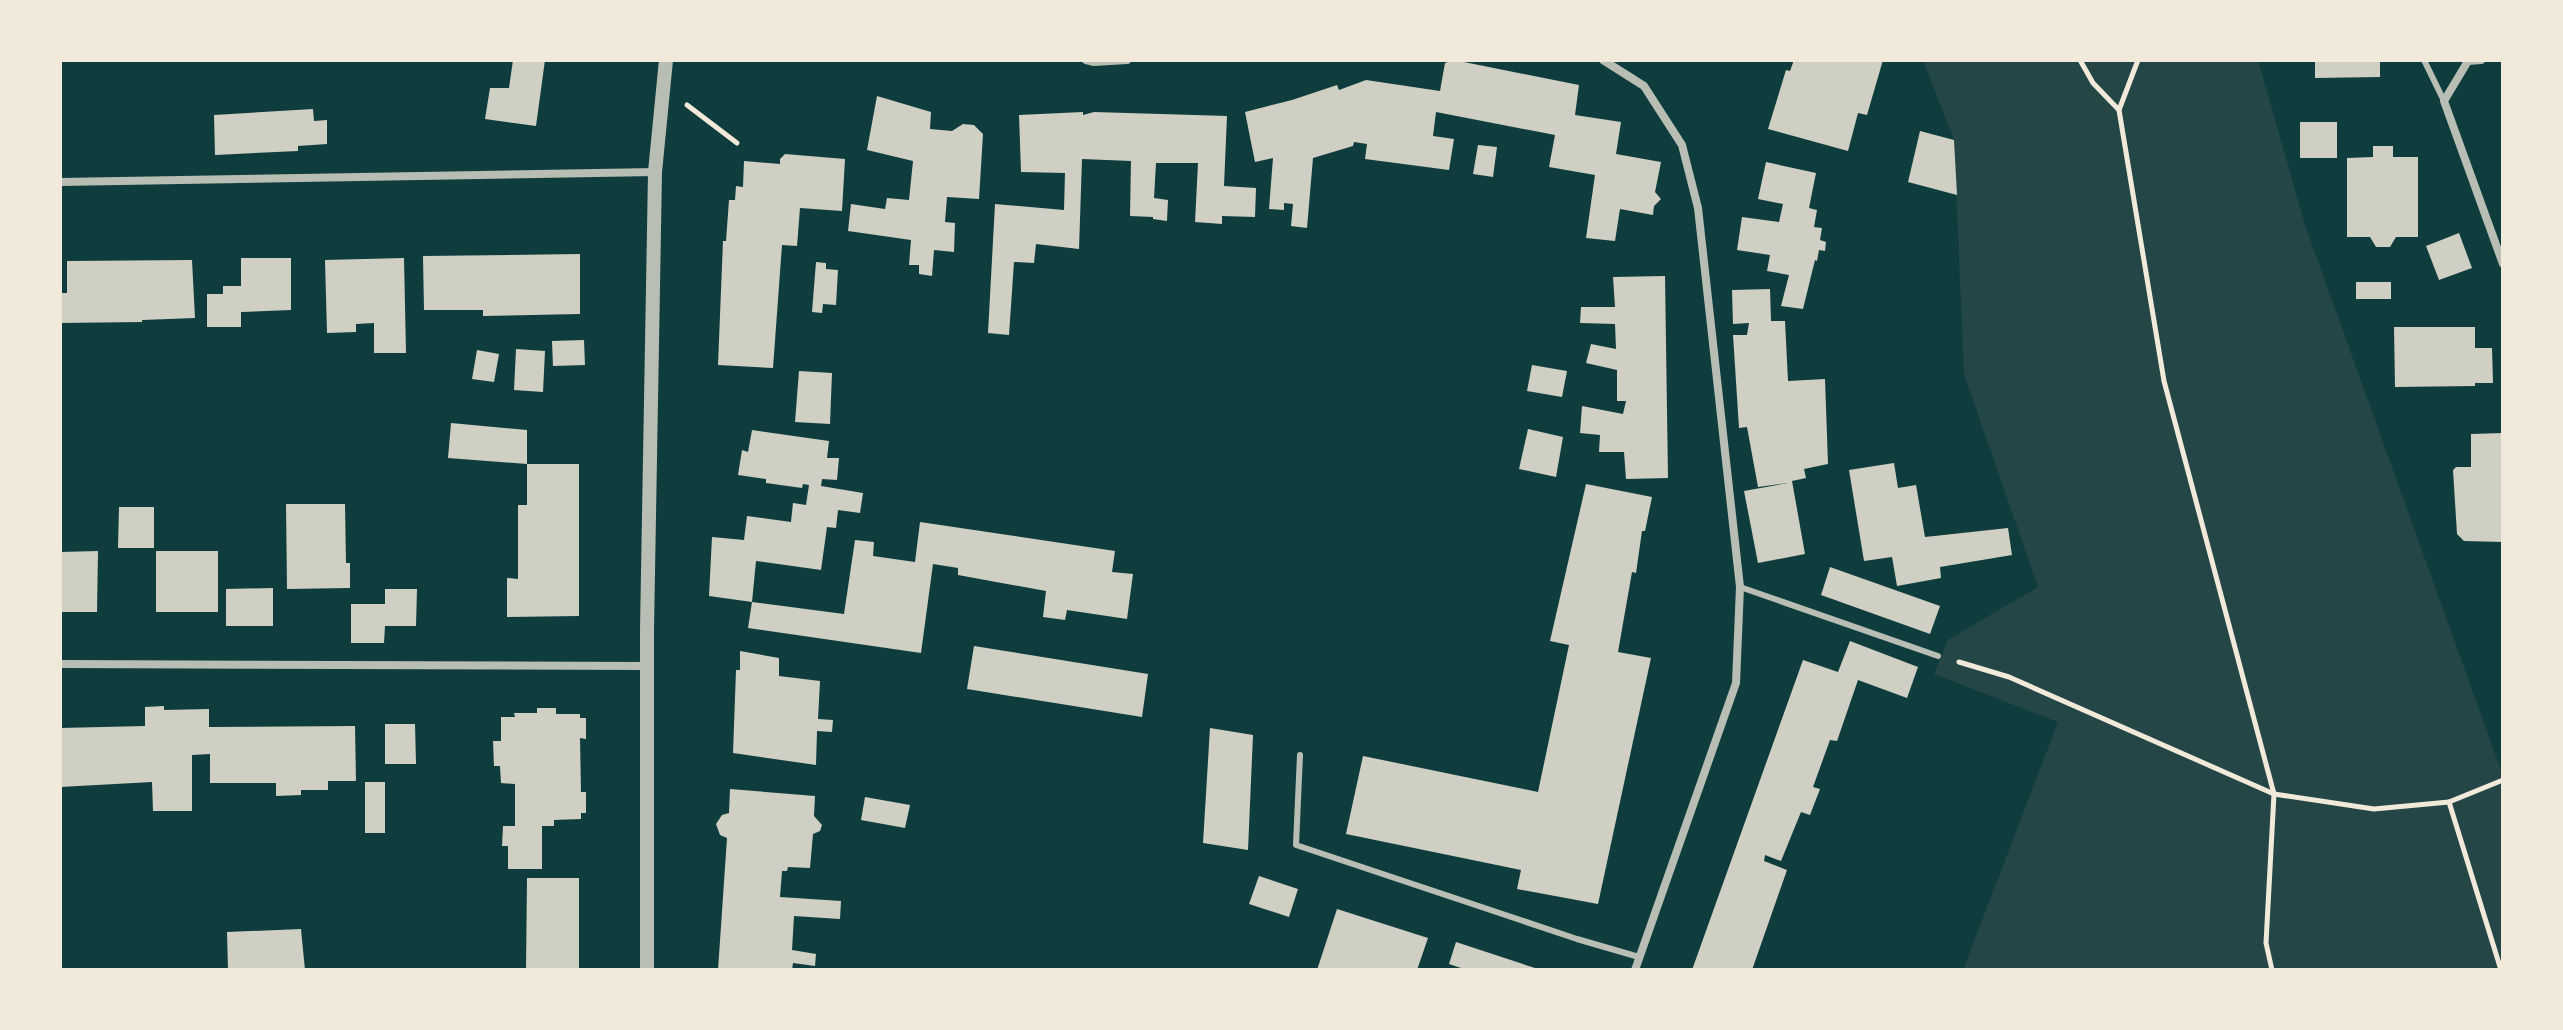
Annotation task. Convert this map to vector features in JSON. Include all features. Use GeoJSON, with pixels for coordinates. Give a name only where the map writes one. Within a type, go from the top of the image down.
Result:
{"type":"FeatureCollection","features":[{"type":"Feature","properties":{"kind":"street"},"geometry":{"type":"LineString","coordinates":[[647,970],[647,666],[655,172],[666,60]]}},
{"type":"Feature","properties":{"kind":"street"},"geometry":{"type":"LineString","coordinates":[[1086,60],[1127,60]]}},
{"type":"Feature","properties":{"kind":"street"},"geometry":{"type":"LineString","coordinates":[[1603,60],[1644,86],[1682,145],[1698,208],[1740,587],[1736,683],[1635,970]]}},
{"type":"Feature","properties":{"kind":"street"},"geometry":{"type":"LineString","coordinates":[[2481,60],[2468,61],[2444,101],[2503,264]]}},
{"type":"Feature","properties":{"kind":"street"},"geometry":{"type":"LineString","coordinates":[[60,182],[655,172]]}},
{"type":"Feature","properties":{"kind":"street"},"geometry":{"type":"LineString","coordinates":[[60,664],[647,666]]}},
{"type":"Feature","properties":{"kind":"lane"},"geometry":{"type":"LineString","coordinates":[[2424,60],[2444,101]]}},
{"type":"Feature","properties":{"kind":"lane"},"geometry":{"type":"LineString","coordinates":[[1740,587],[1938,656]]}},
{"type":"Feature","properties":{"kind":"lane"},"geometry":{"type":"LineString","coordinates":[[1300,755],[1296,845],[1639,957]]}},
{"type":"Feature","properties":{"kind":"path"},"geometry":{"type":"LineString","coordinates":[[2080,60],[2093,83],[2119,110]]}},
{"type":"Feature","properties":{"kind":"path"},"geometry":{"type":"LineString","coordinates":[[2138,60],[2119,110],[2164,381],[2274,794],[2266,943],[2272,970]]}},
{"type":"Feature","properties":{"kind":"path"},"geometry":{"type":"LineString","coordinates":[[717,126],[737,143]]}},
{"type":"Feature","properties":{"kind":"path"},"geometry":{"type":"LineString","coordinates":[[1938,656],[2009,677],[2274,794],[2374,809],[2449,802],[2503,780]]}},
{"type":"Feature","properties":{"kind":"path"},"geometry":{"type":"LineString","coordinates":[[2449,802],[2501,970]]}},
{"type":"Feature","properties":{"kind":"shaded area"},"geometry":{"type":"Polygon","coordinates":[[[1923,60],[2258,60],[2305,225],[2503,776],[2503,970],[1963,970],[2058,722],[1934,674],[1948,640],[2038,587],[1964,374],[1954,140],[1923,60]]]}},
{"type":"Feature","properties":{"kind":"building"},"geometry":{"type":"Polygon","coordinates":[[[513,60],[545,60],[536,126],[485,119],[490,88],[509,88],[513,60]]]}},
{"type":"Feature","properties":{"kind":"building"},"geometry":{"type":"Polygon","coordinates":[[[1454,60],[1579,85],[1575,115],[1621,122],[1616,154],[1661,162],[1655,192],[1661,199],[1654,206],[1653,215],[1620,209],[1615,241],[1586,238],[1595,175],[1549,167],[1555,135],[1436,112],[1433,136],[1454,139],[1449,170],[1365,159],[1367,144],[1354,142],[1353,146],[1313,158],[1307,228],[1291,226],[1293,204],[1284,203],[1284,210],[1269,209],[1273,158],[1255,162],[1245,112],[1337,85],[1339,90],[1366,80],[1440,91],[1445,63],[1454,60]]]}},
{"type":"Feature","properties":{"kind":"building"},"geometry":{"type":"Polygon","coordinates":[[[1794,60],[1883,60],[1867,115],[1858,113],[1848,151],[1768,129],[1786,70],[1790,71],[1794,60]]]}},
{"type":"Feature","properties":{"kind":"building"},"geometry":{"type":"Polygon","coordinates":[[[2315,60],[2380,60],[2380,77],[2315,78],[2315,60]]]}},
{"type":"Feature","properties":{"kind":"building"},"geometry":{"type":"Polygon","coordinates":[[[877,96],[931,112],[930,129],[952,131],[963,124],[974,125],[983,134],[979,199],[947,197],[945,222],[955,223],[954,252],[934,250],[932,276],[919,274],[919,265],[909,265],[911,240],[848,231],[851,204],[885,209],[887,198],[909,200],[913,161],[867,150],[877,96]]]}},
{"type":"Feature","properties":{"kind":"building"},"geometry":{"type":"Polygon","coordinates":[[[313,109],[314,121],[327,120],[327,144],[298,146],[298,151],[215,155],[214,115],[313,109]]]}},
{"type":"Feature","properties":{"kind":"building"},"geometry":{"type":"Polygon","coordinates":[[[1083,112],[1083,115],[1094,112],[1227,116],[1224,186],[1256,188],[1255,217],[1222,216],[1222,224],[1195,222],[1198,163],[1156,163],[1154,198],[1168,200],[1167,221],[1130,216],[1131,161],[1082,159],[1079,249],[1036,244],[1034,263],[1014,262],[1009,335],[988,333],[995,204],[1064,210],[1065,173],[1021,172],[1019,115],[1083,112]]]}},
{"type":"Feature","properties":{"kind":"building"},"geometry":{"type":"Polygon","coordinates":[[[2300,122],[2337,122],[2337,158],[2300,158],[2300,122]]]}},
{"type":"Feature","properties":{"kind":"building"},"geometry":{"type":"Polygon","coordinates":[[[1920,131],[1954,140],[1957,195],[1908,182],[1920,131]]]}},
{"type":"Feature","properties":{"kind":"building"},"geometry":{"type":"Polygon","coordinates":[[[1478,145],[1497,147],[1493,177],[1473,174],[1478,145]]]}},
{"type":"Feature","properties":{"kind":"building"},"geometry":{"type":"Polygon","coordinates":[[[2373,146],[2393,146],[2393,157],[2418,157],[2418,237],[2396,237],[2390,247],[2376,247],[2370,237],[2347,237],[2347,158],[2373,157],[2373,146]]]}},
{"type":"Feature","properties":{"kind":"building"},"geometry":{"type":"Polygon","coordinates":[[[785,154],[845,159],[842,211],[800,208],[797,246],[782,245],[773,368],[718,365],[723,241],[726,241],[729,200],[735,200],[736,186],[743,187],[744,161],[780,164],[785,154]]]}},
{"type":"Feature","properties":{"kind":"building"},"geometry":{"type":"Polygon","coordinates":[[[1766,162],[1816,173],[1809,208],[1817,210],[1814,227],[1822,228],[1820,240],[1826,242],[1825,251],[1819,250],[1815,260],[1803,309],[1781,306],[1789,275],[1767,271],[1770,255],[1737,250],[1742,217],[1779,222],[1783,204],[1758,199],[1766,162]]]}},
{"type":"Feature","properties":{"kind":"building"},"geometry":{"type":"Polygon","coordinates":[[[2459,233],[2472,268],[2439,280],[2426,246],[2459,233]]]}},
{"type":"Feature","properties":{"kind":"building"},"geometry":{"type":"Polygon","coordinates":[[[580,254],[580,314],[483,316],[483,310],[424,310],[423,256],[580,254]]]}},
{"type":"Feature","properties":{"kind":"building"},"geometry":{"type":"Polygon","coordinates":[[[241,258],[291,258],[291,310],[241,312],[241,327],[207,327],[207,294],[223,294],[223,286],[241,286],[241,258]]]}},
{"type":"Feature","properties":{"kind":"building"},"geometry":{"type":"Polygon","coordinates":[[[404,258],[406,353],[374,353],[374,323],[356,324],[356,332],[327,333],[325,260],[404,258]]]}},
{"type":"Feature","properties":{"kind":"building"},"geometry":{"type":"Polygon","coordinates":[[[192,260],[195,318],[60,323],[60,293],[67,293],[67,261],[192,260]]]}},
{"type":"Feature","properties":{"kind":"building"},"geometry":{"type":"Polygon","coordinates":[[[816,262],[826,263],[826,269],[838,270],[836,305],[823,304],[822,313],[812,312],[816,262]]]}},
{"type":"Feature","properties":{"kind":"building"},"geometry":{"type":"Polygon","coordinates":[[[1665,276],[1668,478],[1626,479],[1624,452],[1599,452],[1600,435],[1580,433],[1582,406],[1623,414],[1626,401],[1617,401],[1617,370],[1586,363],[1591,344],[1616,349],[1615,324],[1580,323],[1581,307],[1615,307],[1613,277],[1665,276]]]}},
{"type":"Feature","properties":{"kind":"building"},"geometry":{"type":"Polygon","coordinates":[[[2356,282],[2391,282],[2391,299],[2356,299],[2356,282]]]}},
{"type":"Feature","properties":{"kind":"building"},"geometry":{"type":"Polygon","coordinates":[[[1770,289],[1771,321],[1785,321],[1788,381],[1825,379],[1828,464],[1804,469],[1806,478],[1792,481],[1805,554],[1758,563],[1744,491],[1788,483],[1758,487],[1747,427],[1739,428],[1733,335],[1747,335],[1749,323],[1733,324],[1732,290],[1770,289]]]}},
{"type":"Feature","properties":{"kind":"building"},"geometry":{"type":"Polygon","coordinates":[[[2394,327],[2475,327],[2475,348],[2492,348],[2493,383],[2395,387],[2394,327]]]}},
{"type":"Feature","properties":{"kind":"building"},"geometry":{"type":"Polygon","coordinates":[[[584,340],[585,365],[553,366],[552,341],[584,340]]]}},
{"type":"Feature","properties":{"kind":"building"},"geometry":{"type":"Polygon","coordinates":[[[516,349],[545,351],[543,392],[514,390],[516,349]]]}},
{"type":"Feature","properties":{"kind":"building"},"geometry":{"type":"Polygon","coordinates":[[[477,350],[499,354],[494,382],[472,379],[477,350]]]}},
{"type":"Feature","properties":{"kind":"building"},"geometry":{"type":"Polygon","coordinates":[[[1532,365],[1567,371],[1562,397],[1527,391],[1532,365]]]}},
{"type":"Feature","properties":{"kind":"building"},"geometry":{"type":"Polygon","coordinates":[[[799,371],[832,373],[830,424],[795,422],[799,371]]]}},
{"type":"Feature","properties":{"kind":"building"},"geometry":{"type":"Polygon","coordinates":[[[451,423],[527,430],[527,464],[448,458],[451,423]]]}},
{"type":"Feature","properties":{"kind":"building"},"geometry":{"type":"Polygon","coordinates":[[[1528,429],[1563,437],[1556,477],[1519,469],[1528,429]]]}},
{"type":"Feature","properties":{"kind":"building"},"geometry":{"type":"Polygon","coordinates":[[[752,430],[829,441],[827,458],[839,458],[837,480],[822,479],[821,486],[863,493],[860,513],[838,510],[836,528],[827,527],[821,570],[756,561],[752,602],[709,596],[712,537],[744,540],[747,516],[791,522],[793,503],[806,505],[809,485],[803,484],[802,488],[766,483],[766,479],[738,475],[742,450],[748,452],[752,430]]]}},
{"type":"Feature","properties":{"kind":"building"},"geometry":{"type":"Polygon","coordinates":[[[2503,433],[2503,542],[2464,541],[2457,534],[2453,470],[2456,467],[2471,467],[2471,434],[2503,433]]]}},
{"type":"Feature","properties":{"kind":"building"},"geometry":{"type":"Polygon","coordinates":[[[1894,463],[1898,488],[1916,485],[1925,537],[2008,528],[2012,555],[1940,567],[1941,578],[1897,586],[1892,557],[1864,561],[1849,470],[1894,463]]]}},
{"type":"Feature","properties":{"kind":"building"},"geometry":{"type":"Polygon","coordinates":[[[527,464],[579,464],[579,616],[507,617],[507,578],[518,579],[518,505],[527,505],[527,464]]]}},
{"type":"Feature","properties":{"kind":"building"},"geometry":{"type":"Polygon","coordinates":[[[1586,484],[1652,497],[1645,531],[1642,531],[1636,573],[1632,572],[1618,652],[1651,658],[1598,904],[1517,889],[1521,870],[1346,834],[1363,756],[1538,792],[1569,645],[1550,641],[1586,484]]]}},
{"type":"Feature","properties":{"kind":"building"},"geometry":{"type":"Polygon","coordinates":[[[286,504],[345,504],[346,563],[350,563],[350,588],[287,589],[286,504]]]}},
{"type":"Feature","properties":{"kind":"building"},"geometry":{"type":"Polygon","coordinates":[[[119,507],[154,507],[154,548],[118,548],[119,507]]]}},
{"type":"Feature","properties":{"kind":"building"},"geometry":{"type":"Polygon","coordinates":[[[920,522],[1115,551],[1112,572],[1133,574],[1127,619],[1067,610],[1065,620],[1043,617],[1046,591],[958,575],[958,568],[933,564],[921,653],[748,628],[752,602],[844,614],[855,540],[874,542],[873,556],[915,562],[920,522]]]}},
{"type":"Feature","properties":{"kind":"building"},"geometry":{"type":"Polygon","coordinates":[[[98,551],[97,612],[60,612],[60,552],[98,551]]]}},
{"type":"Feature","properties":{"kind":"building"},"geometry":{"type":"Polygon","coordinates":[[[156,551],[218,551],[218,612],[156,612],[156,551]]]}},
{"type":"Feature","properties":{"kind":"building"},"geometry":{"type":"Polygon","coordinates":[[[1830,567],[1940,606],[1930,634],[1821,595],[1830,567]]]}},
{"type":"Feature","properties":{"kind":"building"},"geometry":{"type":"Polygon","coordinates":[[[273,588],[273,626],[226,626],[226,589],[273,588]]]}},
{"type":"Feature","properties":{"kind":"building"},"geometry":{"type":"Polygon","coordinates":[[[385,589],[417,589],[416,626],[385,626],[384,643],[351,643],[351,604],[385,604],[385,589]]]}},
{"type":"Feature","properties":{"kind":"building"},"geometry":{"type":"Polygon","coordinates":[[[1850,641],[1918,667],[1907,698],[1858,680],[1837,741],[1830,740],[1813,787],[1820,789],[1810,815],[1801,812],[1781,861],[1765,855],[1764,861],[1787,870],[1752,970],[1692,970],[1803,660],[1838,672],[1850,641]]]}},
{"type":"Feature","properties":{"kind":"building"},"geometry":{"type":"Polygon","coordinates":[[[974,646],[1148,674],[1142,717],[967,689],[974,646]]]}},
{"type":"Feature","properties":{"kind":"building"},"geometry":{"type":"Polygon","coordinates":[[[740,651],[779,658],[779,676],[820,681],[818,719],[833,720],[832,732],[817,731],[816,765],[733,753],[736,670],[740,670],[740,651]]]}},
{"type":"Feature","properties":{"kind":"building"},"geometry":{"type":"Polygon","coordinates":[[[164,706],[164,710],[209,709],[209,727],[355,726],[356,781],[328,781],[328,790],[301,790],[301,795],[276,796],[276,783],[210,783],[210,754],[192,755],[192,811],[153,811],[152,782],[60,787],[60,728],[145,726],[145,707],[164,706]]]}},
{"type":"Feature","properties":{"kind":"building"},"geometry":{"type":"Polygon","coordinates":[[[537,708],[556,708],[556,714],[580,714],[580,718],[586,718],[586,739],[580,738],[581,792],[586,792],[586,813],[581,813],[581,819],[554,820],[554,826],[542,826],[542,869],[508,869],[508,846],[502,846],[503,826],[515,826],[515,784],[501,783],[500,766],[494,766],[493,741],[501,741],[501,717],[515,717],[514,713],[537,713],[537,708]]]}},
{"type":"Feature","properties":{"kind":"building"},"geometry":{"type":"Polygon","coordinates":[[[385,724],[415,724],[416,764],[385,764],[385,724]]]}},
{"type":"Feature","properties":{"kind":"building"},"geometry":{"type":"Polygon","coordinates":[[[1210,728],[1253,735],[1248,850],[1203,843],[1210,728]]]}},
{"type":"Feature","properties":{"kind":"building"},"geometry":{"type":"Polygon","coordinates":[[[365,782],[385,782],[385,833],[365,833],[365,782]]]}},
{"type":"Feature","properties":{"kind":"building"},"geometry":{"type":"Polygon","coordinates":[[[730,789],[815,796],[814,816],[822,825],[820,831],[813,834],[810,868],[788,867],[787,871],[782,871],[780,897],[841,901],[840,919],[794,916],[792,950],[816,954],[815,966],[793,963],[792,970],[718,970],[727,838],[720,835],[716,824],[722,815],[729,813],[730,789]]]}},
{"type":"Feature","properties":{"kind":"building"},"geometry":{"type":"Polygon","coordinates":[[[865,797],[910,805],[905,828],[861,820],[865,797]]]}},
{"type":"Feature","properties":{"kind":"building"},"geometry":{"type":"Polygon","coordinates":[[[1259,876],[1298,889],[1289,917],[1249,904],[1259,876]]]}},
{"type":"Feature","properties":{"kind":"building"},"geometry":{"type":"Polygon","coordinates":[[[527,878],[579,878],[579,970],[526,970],[527,878]]]}},
{"type":"Feature","properties":{"kind":"building"},"geometry":{"type":"Polygon","coordinates":[[[1337,909],[1428,938],[1417,970],[1317,970],[1337,909]]]}},
{"type":"Feature","properties":{"kind":"building"},"geometry":{"type":"Polygon","coordinates":[[[301,929],[305,970],[228,970],[227,932],[301,929]]]}},
{"type":"Feature","properties":{"kind":"building"},"geometry":{"type":"Polygon","coordinates":[[[1456,942],[1538,970],[1467,970],[1449,964],[1456,942]]]}}]}
